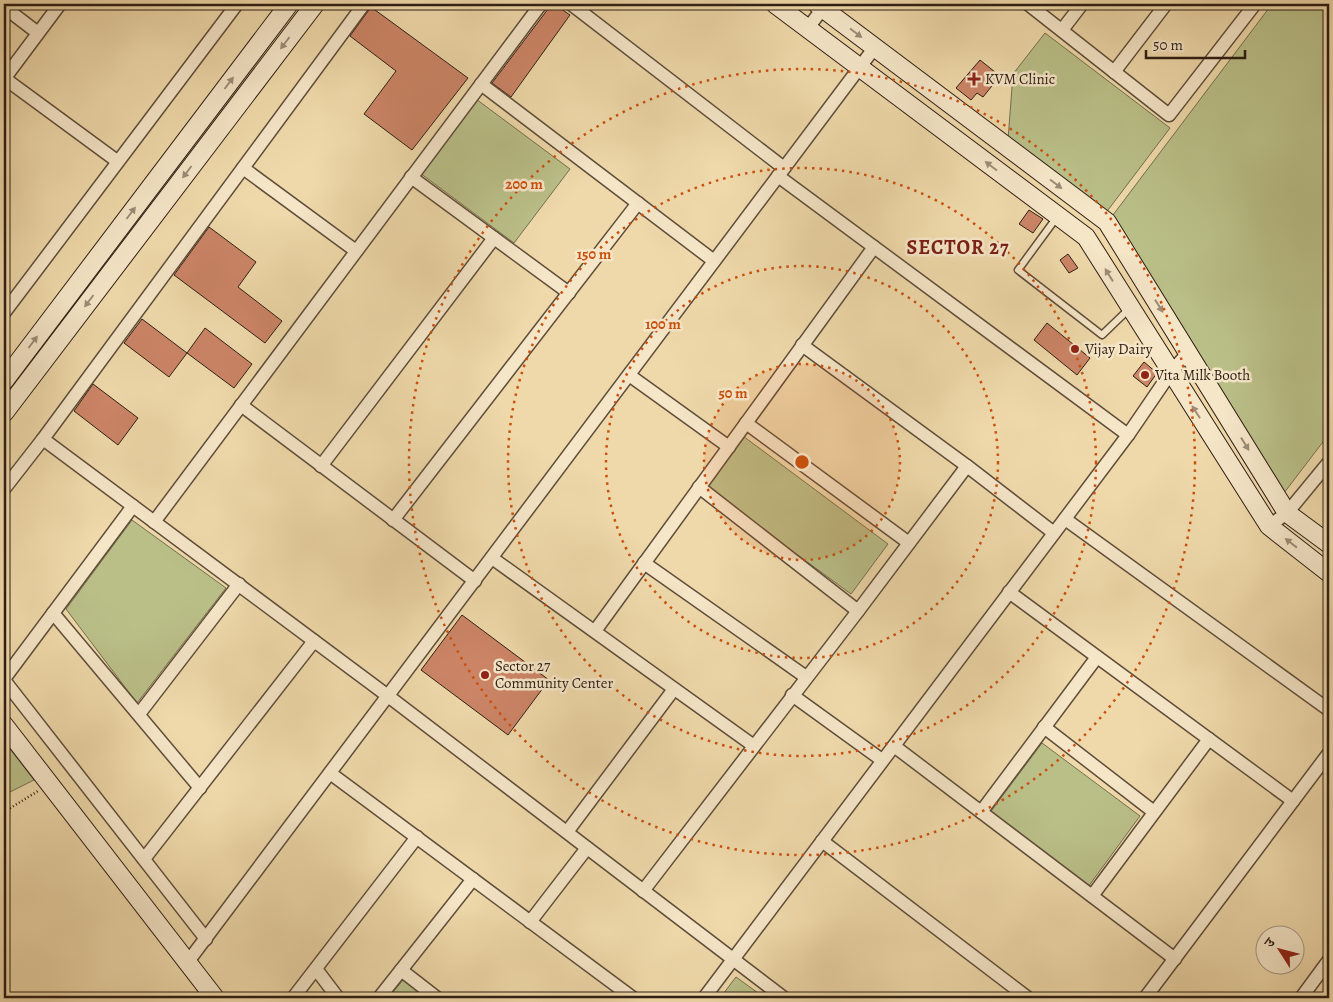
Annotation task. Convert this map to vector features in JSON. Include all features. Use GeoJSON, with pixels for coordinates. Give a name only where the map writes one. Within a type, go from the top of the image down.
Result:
{"type":"FeatureCollection","features":[{"type":"Feature","properties":{"kind":"street"},"geometry":{"type":"LineString","coordinates":[[60,4],[4,78],[117,161]]}},
{"type":"Feature","properties":{"kind":"street"},"geometry":{"type":"LineString","coordinates":[[4,313],[237,4]]}},
{"type":"Feature","properties":{"kind":"street"},"geometry":{"type":"LineString","coordinates":[[4,381],[289,4]]}},
{"type":"Feature","properties":{"kind":"street"},"geometry":{"type":"LineString","coordinates":[[4,413],[315,4]]}},
{"type":"Feature","properties":{"kind":"street"},"geometry":{"type":"LineString","coordinates":[[4,489],[364,4]]}},
{"type":"Feature","properties":{"kind":"street"},"geometry":{"type":"LineString","coordinates":[[154,522],[541,4]]}},
{"type":"Feature","properties":{"kind":"street"},"geometry":{"type":"LineString","coordinates":[[570,4],[874,246],[1128,435]]}},
{"type":"Feature","properties":{"kind":"street"},"geometry":{"type":"LineString","coordinates":[[775,4],[1086,237],[1269,526],[1329,573]]}},
{"type":"Feature","properties":{"kind":"street"},"geometry":{"type":"LineString","coordinates":[[1028,4],[1169,115],[1255,4]]}},
{"type":"Feature","properties":{"kind":"street"},"geometry":{"type":"LineString","coordinates":[[1062,30],[1082,4]]}},
{"type":"Feature","properties":{"kind":"street"},"geometry":{"type":"LineString","coordinates":[[1114,72],[1166,4]]}},
{"type":"Feature","properties":{"kind":"street"},"geometry":{"type":"LineString","coordinates":[[808,28],[822,5],[1107,222],[1288,513],[1329,544]]}},
{"type":"Feature","properties":{"kind":"street"},"geometry":{"type":"LineString","coordinates":[[4,7],[38,33]]}},
{"type":"Feature","properties":{"kind":"street"},"geometry":{"type":"LineString","coordinates":[[187,963],[875,47]]}},
{"type":"Feature","properties":{"kind":"street"},"geometry":{"type":"LineString","coordinates":[[481,84],[714,261]]}},
{"type":"Feature","properties":{"kind":"street"},"geometry":{"type":"LineString","coordinates":[[243,168],[356,250]]}},
{"type":"Feature","properties":{"kind":"street"},"geometry":{"type":"LineString","coordinates":[[411,177],[569,292]]}},
{"type":"Feature","properties":{"kind":"street"},"geometry":{"type":"LineString","coordinates":[[393,520],[638,203]]}},
{"type":"Feature","properties":{"kind":"street"},"geometry":{"type":"LineString","coordinates":[[321,466],[494,238]]}},
{"type":"Feature","properties":{"kind":"street"},"geometry":{"type":"LineString","coordinates":[[594,631],[874,246]]}},
{"type":"Feature","properties":{"kind":"street"},"geometry":{"type":"LineString","coordinates":[[802,345],[967,466],[1054,533]]}},
{"type":"Feature","properties":{"kind":"street"},"geometry":{"type":"LineString","coordinates":[[704,998],[1128,435],[1171,372],[1188,353]]}},
{"type":"Feature","properties":{"kind":"street"},"geometry":{"type":"LineString","coordinates":[[628,375],[729,446]]}},
{"type":"Feature","properties":{"kind":"street"},"geometry":{"type":"LineString","coordinates":[[241,405],[475,581]]}},
{"type":"Feature","properties":{"kind":"street"},"geometry":{"type":"LineString","coordinates":[[746,423],[909,543]]}},
{"type":"Feature","properties":{"kind":"street"},"geometry":{"type":"LineString","coordinates":[[43,438],[388,696],[784,998]]}},
{"type":"Feature","properties":{"kind":"street"},"geometry":{"type":"LineString","coordinates":[[1269,526],[1288,513],[1329,462]]}},
{"type":"Feature","properties":{"kind":"street"},"geometry":{"type":"LineString","coordinates":[[643,891],[967,466]]}},
{"type":"Feature","properties":{"kind":"street"},"geometry":{"type":"LineString","coordinates":[[699,488],[858,610]]}},
{"type":"Feature","properties":{"kind":"street"},"geometry":{"type":"LineString","coordinates":[[133,506],[4,679],[206,938]]}},
{"type":"Feature","properties":{"kind":"street"},"geometry":{"type":"LineString","coordinates":[[1065,519],[1329,710]]}},
{"type":"Feature","properties":{"kind":"street"},"geometry":{"type":"LineString","coordinates":[[492,558],[754,746]]}},
{"type":"Feature","properties":{"kind":"street"},"geometry":{"type":"LineString","coordinates":[[644,563],[806,677]]}},
{"type":"Feature","properties":{"kind":"street"},"geometry":{"type":"LineString","coordinates":[[138,714],[239,584]]}},
{"type":"Feature","properties":{"kind":"street"},"geometry":{"type":"LineString","coordinates":[[1009,592],[1293,801]]}},
{"type":"Feature","properties":{"kind":"street"},"geometry":{"type":"LineString","coordinates":[[53,613],[200,788]]}},
{"type":"Feature","properties":{"kind":"street"},"geometry":{"type":"LineString","coordinates":[[144,859],[314,641]]}},
{"type":"Feature","properties":{"kind":"street"},"geometry":{"type":"LineString","coordinates":[[981,812],[1097,657]]}},
{"type":"Feature","properties":{"kind":"street"},"geometry":{"type":"LineString","coordinates":[[567,832],[674,689]]}},
{"type":"Feature","properties":{"kind":"street"},"geometry":{"type":"LineString","coordinates":[[792,695],[882,760]]}},
{"type":"Feature","properties":{"kind":"street"},"geometry":{"type":"LineString","coordinates":[[4,725],[215,998]]}},
{"type":"Feature","properties":{"kind":"street"},"geometry":{"type":"LineString","coordinates":[[1044,727],[1154,812]]}},
{"type":"Feature","properties":{"kind":"street"},"geometry":{"type":"LineString","coordinates":[[1092,896],[1209,739]]}},
{"type":"Feature","properties":{"kind":"street"},"geometry":{"type":"LineString","coordinates":[[894,746],[1175,959]]}},
{"type":"Feature","properties":{"kind":"street"},"geometry":{"type":"LineString","coordinates":[[1145,998],[1329,754]]}},
{"type":"Feature","properties":{"kind":"street"},"geometry":{"type":"LineString","coordinates":[[330,773],[627,997]]}},
{"type":"Feature","properties":{"kind":"street"},"geometry":{"type":"LineString","coordinates":[[293,998],[417,837]]}},
{"type":"Feature","properties":{"kind":"street"},"geometry":{"type":"LineString","coordinates":[[822,841],[1028,998]]}},
{"type":"Feature","properties":{"kind":"street"},"geometry":{"type":"LineString","coordinates":[[530,922],[587,848]]}},
{"type":"Feature","properties":{"kind":"street"},"geometry":{"type":"LineString","coordinates":[[379,998],[473,879]]}},
{"type":"Feature","properties":{"kind":"street"},"geometry":{"type":"LineString","coordinates":[[1301,998],[1329,960]]}},
{"type":"Feature","properties":{"kind":"street"},"geometry":{"type":"LineString","coordinates":[[316,969],[338,998]]}},
{"type":"Feature","properties":{"kind":"street"},"geometry":{"type":"LineString","coordinates":[[401,970],[437,998]]}},
{"type":"Feature","properties":{"kind":"lane"},"geometry":{"type":"LineString","coordinates":[[1058,216],[1018,270],[1102,335],[1130,308]]}},
{"type":"Feature","properties":{"kind":"path"},"geometry":{"type":"LineString","coordinates":[[4,812],[50,784]]}},
{"type":"Feature","properties":{"kind":"green space"},"geometry":{"type":"Polygon","coordinates":[[[1272,4],[1329,4],[1329,434],[1284,493],[1113,215],[1272,4]]]}},
{"type":"Feature","properties":{"kind":"green space"},"geometry":{"type":"Polygon","coordinates":[[[1045,33],[1170,128],[1105,214],[1008,140],[1013,74],[1045,33]]]}},
{"type":"Feature","properties":{"kind":"green space"},"geometry":{"type":"Polygon","coordinates":[[[476,99],[570,169],[514,243],[420,173],[476,99]]]}},
{"type":"Feature","properties":{"kind":"green space"},"geometry":{"type":"Polygon","coordinates":[[[743,436],[888,544],[851,594],[705,487],[743,436]]]}},
{"type":"Feature","properties":{"kind":"green space"},"geometry":{"type":"Polygon","coordinates":[[[132,520],[226,588],[137,703],[66,609],[132,520]]]}},
{"type":"Feature","properties":{"kind":"green space"},"geometry":{"type":"Polygon","coordinates":[[[4,741],[34,780],[4,795],[4,741]]]}},
{"type":"Feature","properties":{"kind":"green space"},"geometry":{"type":"Polygon","coordinates":[[[1042,743],[1140,816],[1088,887],[989,814],[1042,743]]]}},
{"type":"Feature","properties":{"kind":"green space"},"geometry":{"type":"Polygon","coordinates":[[[736,977],[765,998],[720,998],[736,977]]]}},
{"type":"Feature","properties":{"kind":"green space"},"geometry":{"type":"Polygon","coordinates":[[[403,980],[426,998],[388,998],[403,980]]]}},
{"type":"Feature","properties":{"kind":"building"},"geometry":{"type":"Polygon","coordinates":[[[549,4],[554,4],[570,15],[511,97],[492,83],[548,9],[549,4]]]}},
{"type":"Feature","properties":{"kind":"building"},"geometry":{"type":"Polygon","coordinates":[[[371,7],[468,78],[412,150],[364,114],[396,71],[350,36],[371,7]]]}},
{"type":"Feature","properties":{"kind":"building"},"geometry":{"type":"Polygon","coordinates":[[[980,60],[1000,76],[983,97],[977,93],[971,100],[956,88],[980,60]]]}},
{"type":"Feature","properties":{"kind":"building"},"geometry":{"type":"Polygon","coordinates":[[[1029,210],[1043,219],[1033,233],[1019,224],[1029,210]]]}},
{"type":"Feature","properties":{"kind":"building"},"geometry":{"type":"Polygon","coordinates":[[[209,227],[256,262],[238,287],[282,321],[265,343],[174,275],[209,227]]]}},
{"type":"Feature","properties":{"kind":"building"},"geometry":{"type":"Polygon","coordinates":[[[1068,254],[1078,268],[1069,273],[1060,260],[1068,254]]]}},
{"type":"Feature","properties":{"kind":"building"},"geometry":{"type":"Polygon","coordinates":[[[142,319],[187,353],[169,377],[124,343],[142,319]]]}},
{"type":"Feature","properties":{"kind":"building"},"geometry":{"type":"Polygon","coordinates":[[[1047,323],[1090,358],[1077,375],[1034,340],[1047,323]]]}},
{"type":"Feature","properties":{"kind":"building"},"geometry":{"type":"Polygon","coordinates":[[[205,328],[252,364],[234,388],[187,353],[205,328]]]}},
{"type":"Feature","properties":{"kind":"building","name":"Vita Milk Booth"},"geometry":{"type":"Polygon","coordinates":[[[1144,362],[1157,373],[1147,387],[1133,376],[1144,362]]]}},
{"type":"Feature","properties":{"kind":"building"},"geometry":{"type":"Polygon","coordinates":[[[93,384],[138,418],[118,445],[74,411],[93,384]]]}},
{"type":"Feature","properties":{"kind":"building","name":"Sector 27 Community Center"},"geometry":{"type":"Polygon","coordinates":[[[462,615],[549,680],[508,735],[421,670],[462,615]]]}},
{"type":"Feature","properties":{"kind":"place","name":"KVM Clinic"},"geometry":{"type":"Point","coordinates":[974,79]}},
{"type":"Feature","properties":{"kind":"place","name":"Vijay Dairy"},"geometry":{"type":"Point","coordinates":[1075,349]}},
{"type":"Feature","properties":{"kind":"place","name":"Vita Milk Booth"},"geometry":{"type":"Point","coordinates":[1145,375]}},
{"type":"Feature","properties":{"kind":"place","name":"Sector 27 Community Center"},"geometry":{"type":"Point","coordinates":[485,675]}},
{"type":"Feature","properties":{"kind":"district","name":"SECTOR 27"},"geometry":{"type":"Point","coordinates":[958,247]}}]}
